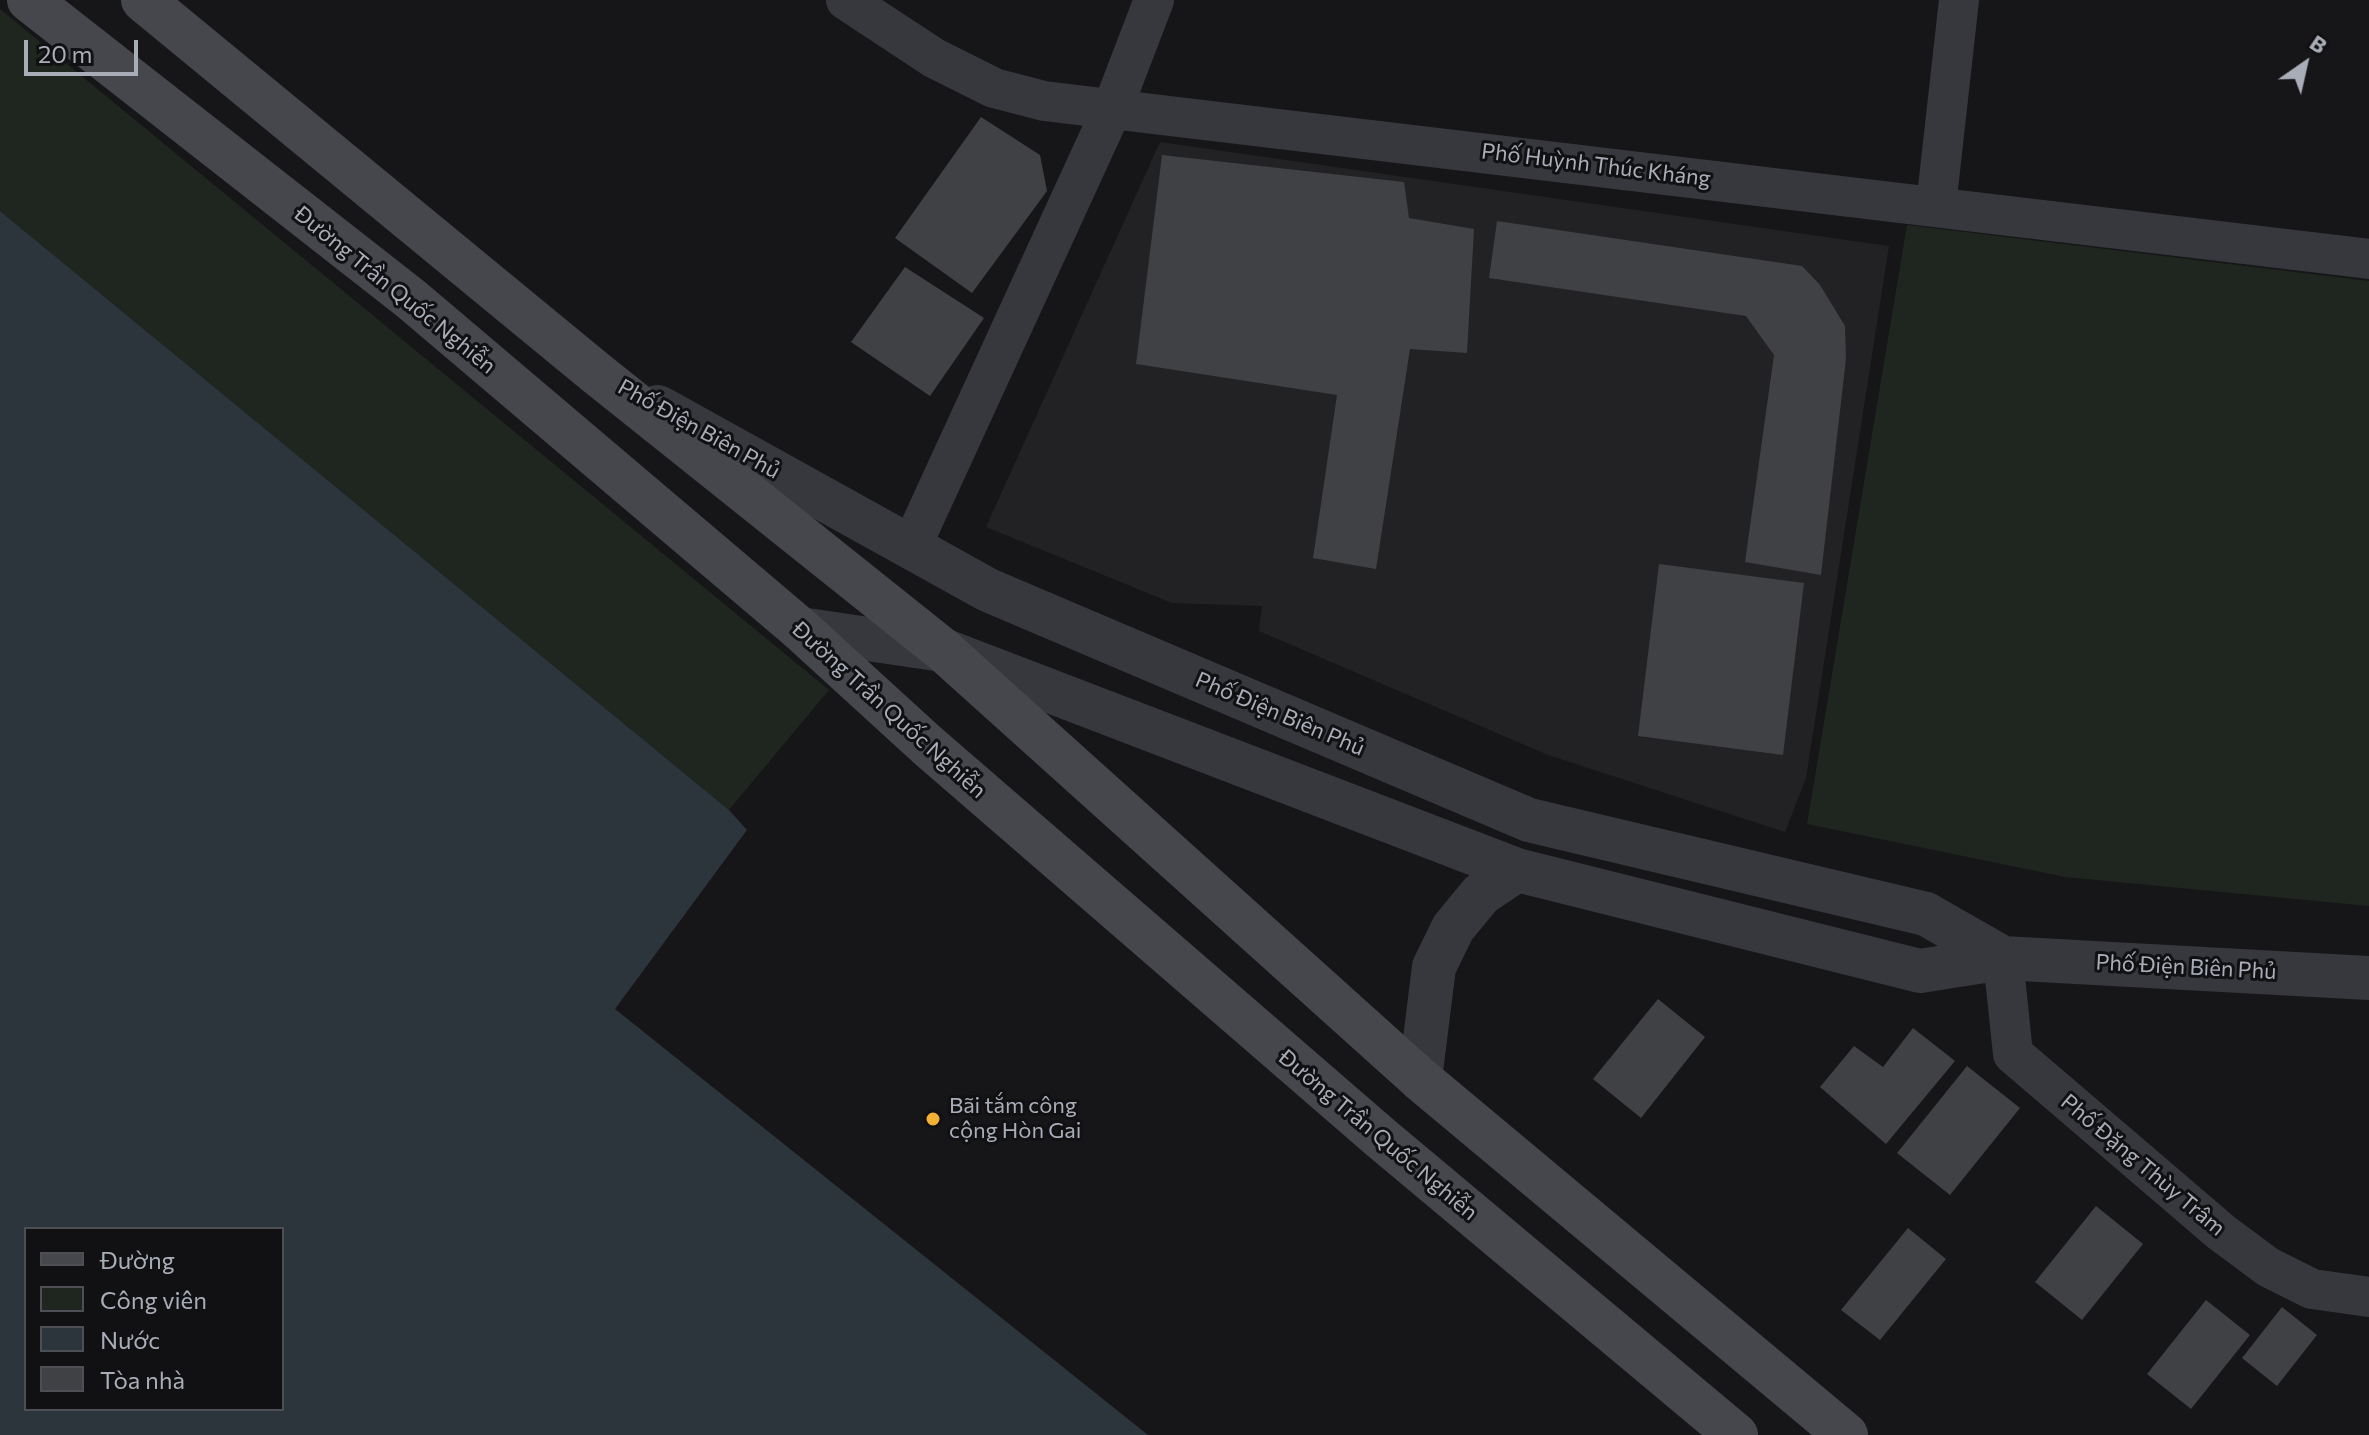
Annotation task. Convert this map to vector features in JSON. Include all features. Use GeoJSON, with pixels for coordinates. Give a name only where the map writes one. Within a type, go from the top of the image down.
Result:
{"type":"FeatureCollection","features":[{"type":"Feature","properties":{"kind":"main road","name":"Đường Trần Quốc Nghiễn"},"geometry":{"type":"LineString","coordinates":[[29,0],[411,299],[800,629],[939,755],[1368,1128],[1736,1435]]}},
{"type":"Feature","properties":{"kind":"main road"},"geometry":{"type":"LineString","coordinates":[[143,0],[595,372],[943,650],[1420,1079],[1846,1435]]}},
{"type":"Feature","properties":{"kind":"street","name":"Phố Huỳnh Thúc Kháng"},"geometry":{"type":"LineString","coordinates":[[846,0],[934,58],[994,88],[1044,101],[2369,259]]}},
{"type":"Feature","properties":{"kind":"street"},"geometry":{"type":"LineString","coordinates":[[911,547],[1113,107],[1154,0]]}},
{"type":"Feature","properties":{"kind":"street"},"geometry":{"type":"LineString","coordinates":[[1936,206],[1959,0]]}},
{"type":"Feature","properties":{"kind":"street","name":"Phố Điện Biên Phủ"},"geometry":{"type":"LineString","coordinates":[[595,372],[988,590],[1529,820],[1926,914],[2003,958]]}},
{"type":"Feature","properties":{"kind":"street","name":"Phố Điện Biên Phủ"},"geometry":{"type":"LineString","coordinates":[[800,629],[943,650],[1517,870],[1920,971],[2003,958],[2369,978]]}},
{"type":"Feature","properties":{"kind":"street"},"geometry":{"type":"LineString","coordinates":[[1420,1079],[1434,967],[1453,928],[1481,894],[1517,870]]}},
{"type":"Feature","properties":{"kind":"street","name":"Phố Đặng Thùy Trâm"},"geometry":{"type":"LineString","coordinates":[[2003,958],[2013,1054],[2221,1232],[2268,1267],[2312,1289],[2369,1297]]}},
{"type":"Feature","properties":{"kind":"shaded area"},"geometry":{"type":"Polygon","coordinates":[[[1160,142],[1889,246],[1806,778],[1785,832],[1548,755],[1259,631],[1262,606],[1172,603],[986,527],[1160,142]]]}},
{"type":"Feature","properties":{"kind":"green space"},"geometry":{"type":"Polygon","coordinates":[[[0,9],[829,690],[729,810],[0,211],[0,9]]]}},
{"type":"Feature","properties":{"kind":"green space"},"geometry":{"type":"Polygon","coordinates":[[[1907,225],[2369,281],[2369,906],[2065,877],[1807,824],[1907,225]]]}},
{"type":"Feature","properties":{"kind":"water"},"geometry":{"type":"Polygon","coordinates":[[[0,211],[729,810],[747,830],[615,1009],[1148,1435],[0,1435],[0,211]]]}},
{"type":"Feature","properties":{"kind":"building"},"geometry":{"type":"Polygon","coordinates":[[[981,117],[1040,155],[1047,191],[972,293],[895,238],[981,117]]]}},
{"type":"Feature","properties":{"kind":"building"},"geometry":{"type":"Polygon","coordinates":[[[1162,155],[1404,182],[1409,218],[1474,229],[1467,353],[1410,349],[1376,569],[1313,558],[1337,395],[1136,364],[1162,155]]]}},
{"type":"Feature","properties":{"kind":"building"},"geometry":{"type":"Polygon","coordinates":[[[1497,221],[1802,266],[1820,285],[1845,326],[1846,359],[1821,575],[1745,562],[1774,355],[1746,316],[1489,278],[1497,221]]]}},
{"type":"Feature","properties":{"kind":"building"},"geometry":{"type":"Polygon","coordinates":[[[905,267],[984,318],[930,396],[851,342],[905,267]]]}},
{"type":"Feature","properties":{"kind":"building"},"geometry":{"type":"Polygon","coordinates":[[[1659,564],[1804,583],[1783,755],[1638,736],[1659,564]]]}},
{"type":"Feature","properties":{"kind":"building"},"geometry":{"type":"Polygon","coordinates":[[[1658,999],[1705,1037],[1641,1118],[1593,1079],[1658,999]]]}},
{"type":"Feature","properties":{"kind":"building"},"geometry":{"type":"Polygon","coordinates":[[[1913,1028],[1955,1061],[1886,1144],[1820,1087],[1854,1046],[1883,1067],[1913,1028]]]}},
{"type":"Feature","properties":{"kind":"building"},"geometry":{"type":"Polygon","coordinates":[[[1967,1066],[2020,1108],[1950,1195],[1897,1153],[1967,1066]]]}},
{"type":"Feature","properties":{"kind":"building"},"geometry":{"type":"Polygon","coordinates":[[[2096,1206],[2143,1244],[2082,1320],[2035,1282],[2096,1206]]]}},
{"type":"Feature","properties":{"kind":"building"},"geometry":{"type":"Polygon","coordinates":[[[1908,1228],[1946,1259],[1880,1340],[1841,1310],[1908,1228]]]}},
{"type":"Feature","properties":{"kind":"building"},"geometry":{"type":"Polygon","coordinates":[[[2206,1300],[2250,1335],[2191,1409],[2147,1374],[2206,1300]]]}},
{"type":"Feature","properties":{"kind":"building"},"geometry":{"type":"Polygon","coordinates":[[[2282,1307],[2317,1335],[2277,1386],[2242,1358],[2282,1307]]]}},
{"type":"Feature","properties":{"kind":"place","name":"Bãi tắm công cộng Hòn Gai"},"geometry":{"type":"Point","coordinates":[933,1119]}}]}
